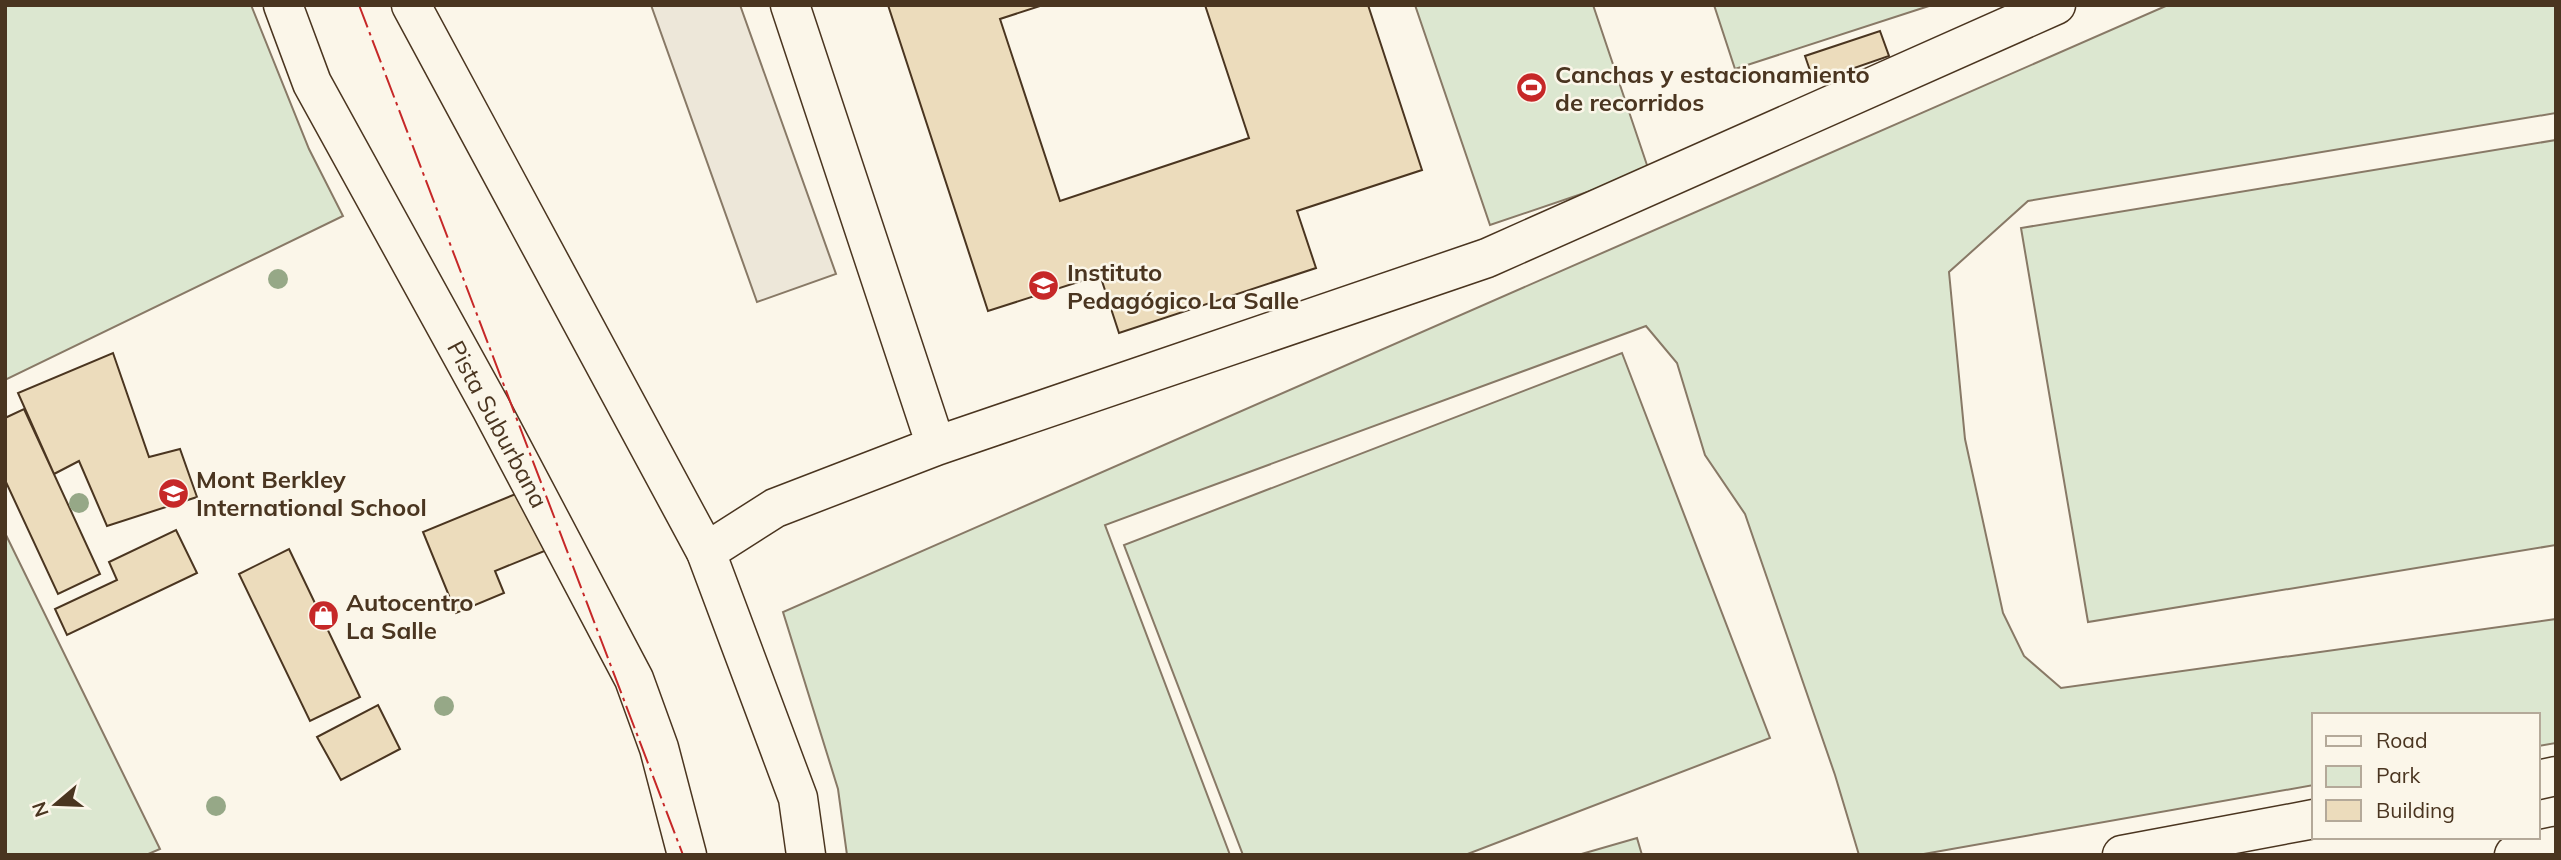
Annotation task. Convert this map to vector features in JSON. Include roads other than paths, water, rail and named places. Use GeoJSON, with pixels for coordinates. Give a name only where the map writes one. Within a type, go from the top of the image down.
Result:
{"type":"FeatureCollection","features":[{"type":"Feature","properties":{"kind":"main road","name":"Pista Suburbana"},"geometry":{"type":"LineString","coordinates":[[283,5],[312,83],[491,408],[634,679],[659,748],[687,855]]}},
{"type":"Feature","properties":{"kind":"main road"},"geometry":{"type":"LineString","coordinates":[[411,5],[706,552],[798,798],[806,855]]}},
{"type":"Feature","properties":{"kind":"main road"},"geometry":{"type":"LineString","coordinates":[[790,5],[936,446]]}},
{"type":"Feature","properties":{"kind":"main road"},"geometry":{"type":"LineString","coordinates":[[706,552],[775,508],[936,446],[1487,258],[2056,5]]}},
{"type":"Feature","properties":{"kind":"main road"},"geometry":{"type":"LineString","coordinates":[[2122,855],[2186,848],[2312,819]]}},
{"type":"Feature","properties":{"kind":"main road"},"geometry":{"type":"LineString","coordinates":[[2514,855],[2556,846]]}},
{"type":"Feature","properties":{"kind":"place","name":"Canchas y estacionamiento de recorridos"},"geometry":{"type":"Point","coordinates":[1532,88]}},
{"type":"Feature","properties":{"kind":"place","name":"Instituto Pedagógico La Salle"},"geometry":{"type":"Point","coordinates":[1044,286]}},
{"type":"Feature","properties":{"kind":"place","name":"Mont Berkley International School"},"geometry":{"type":"Point","coordinates":[173,493]}},
{"type":"Feature","properties":{"kind":"place","name":"Autocentro La Salle"},"geometry":{"type":"Point","coordinates":[323,616]}}]}
